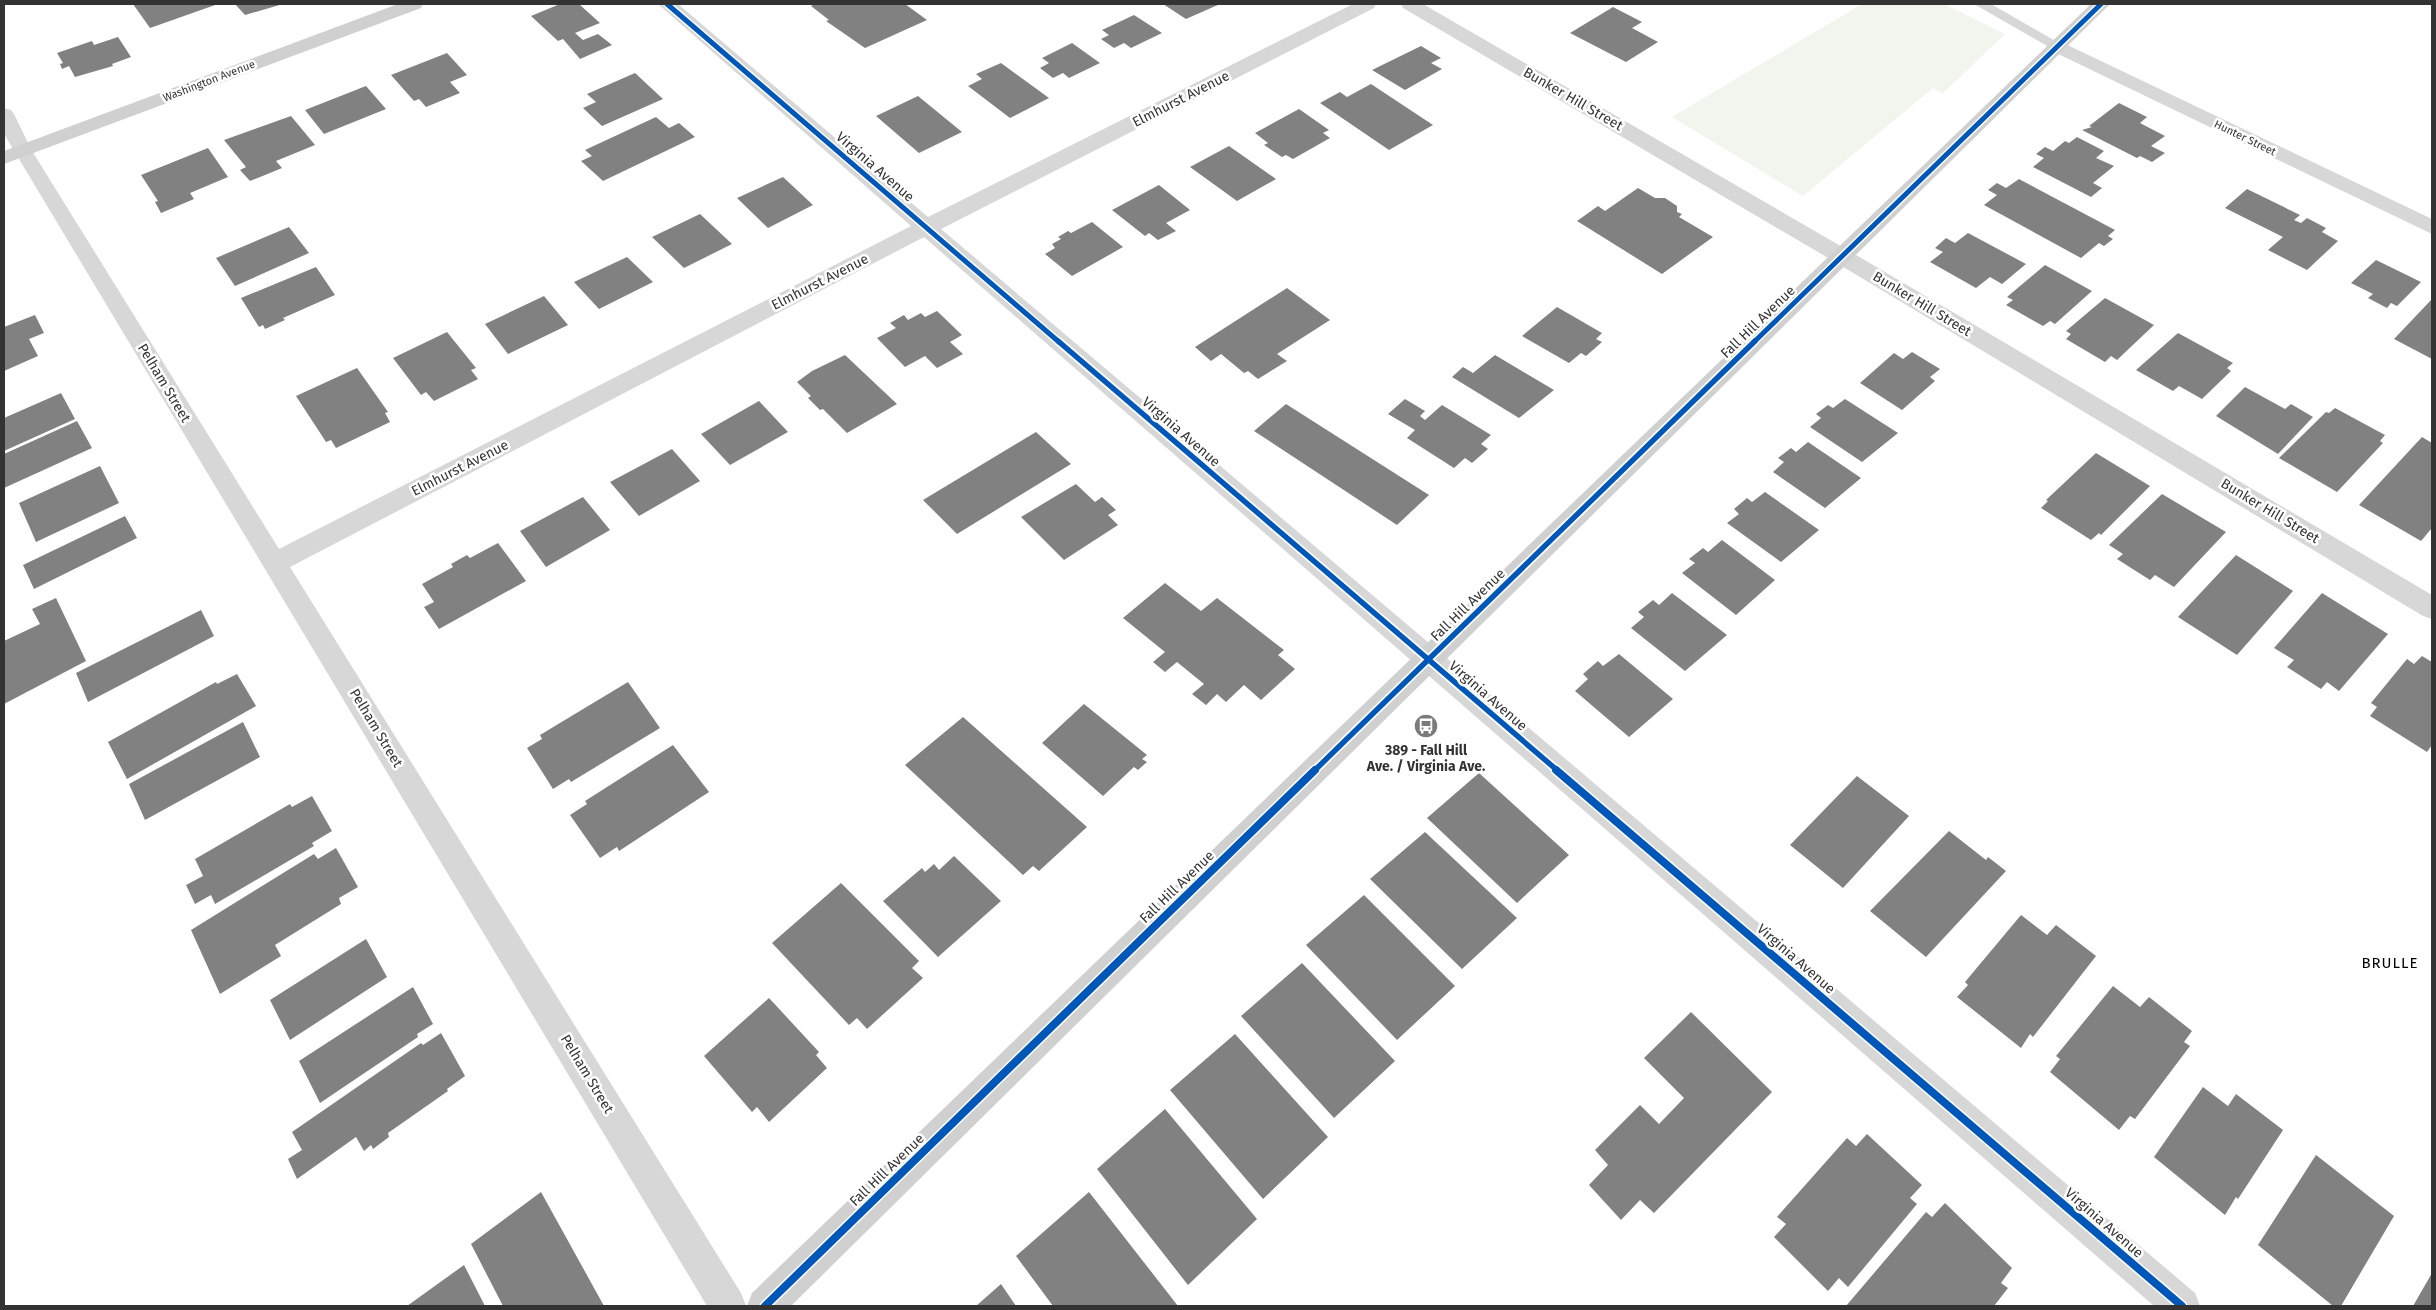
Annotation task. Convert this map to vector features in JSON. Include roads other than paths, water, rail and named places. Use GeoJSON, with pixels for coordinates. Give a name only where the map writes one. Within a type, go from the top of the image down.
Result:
{"type":"FeatureCollection","features":[{"type":"Feature","properties":{"kind":"street","name":"Washington Avenue"},"geometry":{"type":"LineString","coordinates":[[13,154],[414,4]]}},
{"type":"Feature","properties":{"kind":"street","name":"Virginia Avenue"},"geometry":{"type":"LineString","coordinates":[[668,4],[925,228],[2182,1306]]}},
{"type":"Feature","properties":{"kind":"street","name":"Elmhurst Avenue"},"geometry":{"type":"LineString","coordinates":[[275,563],[925,228],[1367,4]]}},
{"type":"Feature","properties":{"kind":"street","name":"Bunker Hill Street"},"geometry":{"type":"LineString","coordinates":[[1410,4],[1843,257],[2432,608]]}},
{"type":"Feature","properties":{"kind":"street","name":"Fall Hill Avenue"},"geometry":{"type":"LineString","coordinates":[[765,1306],[2101,4]]}},
{"type":"Feature","properties":{"kind":"street","name":"Hunter Street"},"geometry":{"type":"LineString","coordinates":[[2059,47],[2432,227]]}},
{"type":"Feature","properties":{"kind":"street","name":"Pelham Street"},"geometry":{"type":"LineString","coordinates":[[4,114],[13,154],[275,563],[728,1306]]}},
{"type":"Feature","properties":{"kind":"lane"},"geometry":{"type":"LineString","coordinates":[[1981,4],[2059,47]]}},
{"type":"Feature","properties":{"kind":"place","name":"389 - Fall Hill Ave. / Virginia Ave."},"geometry":{"type":"Point","coordinates":[1426,726]}},
{"type":"Feature","properties":{"kind":"district","name":"BRULLE"},"geometry":{"type":"Point","coordinates":[2390,963]}}]}
